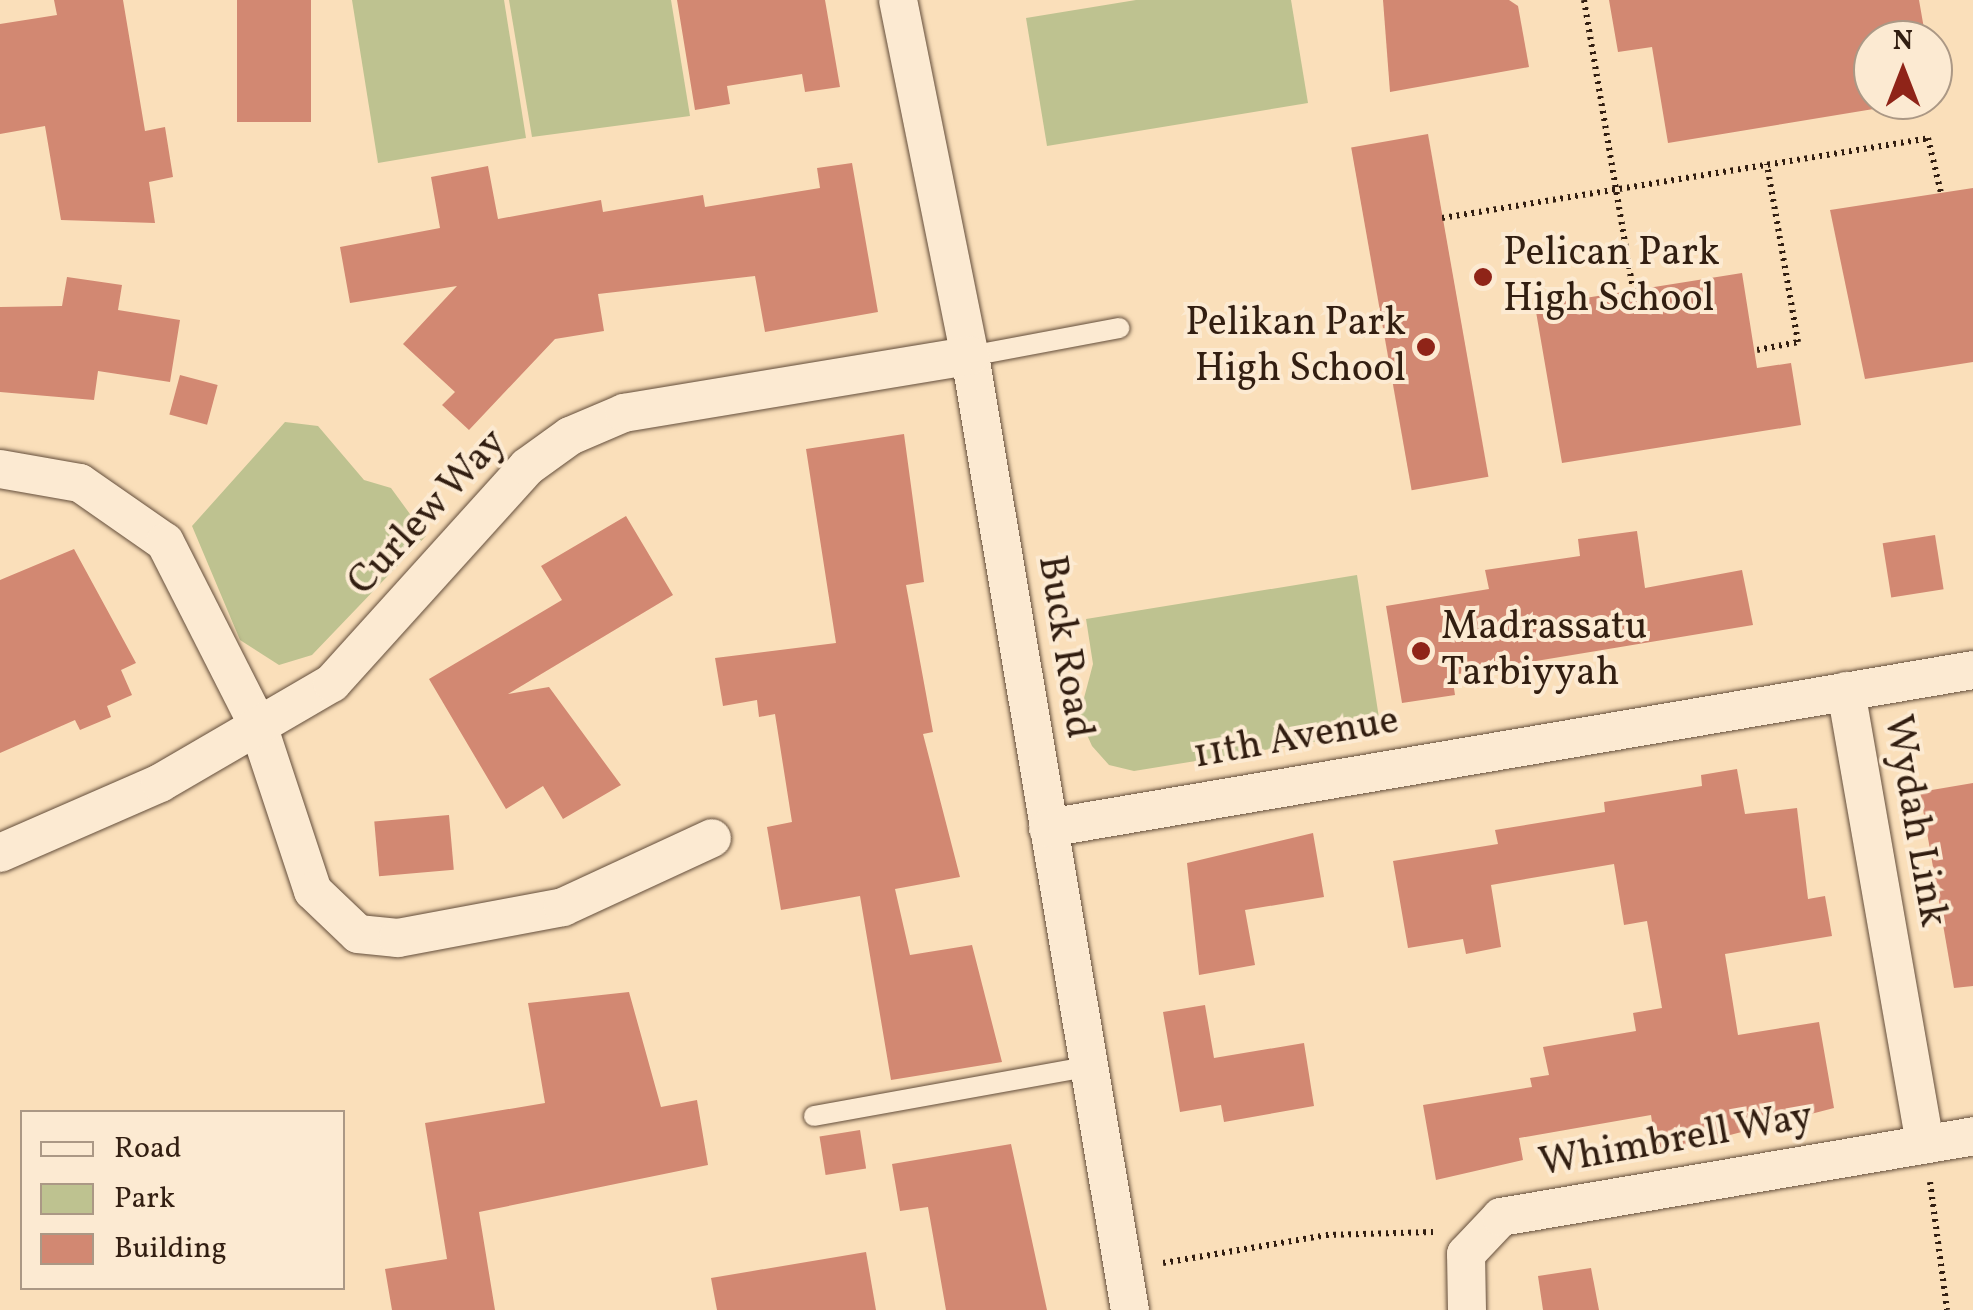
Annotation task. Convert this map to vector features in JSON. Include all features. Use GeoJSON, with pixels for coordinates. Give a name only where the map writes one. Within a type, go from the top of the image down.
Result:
{"type":"FeatureCollection","features":[{"type":"Feature","properties":{"kind":"street","name":"Buck Road"},"geometry":{"type":"LineString","coordinates":[[898,0],[970,356],[1130,1310]]}},
{"type":"Feature","properties":{"kind":"street","name":"Curlew Way"},"geometry":{"type":"LineString","coordinates":[[0,853],[160,782],[332,683],[527,467],[570,436],[624,413],[970,356]]}},
{"type":"Feature","properties":{"kind":"street"},"geometry":{"type":"LineString","coordinates":[[0,468],[80,483],[164,542],[258,725],[313,891],[340,924],[374,939],[563,907],[712,838]]}},
{"type":"Feature","properties":{"kind":"street","name":"11th Avenue"},"geometry":{"type":"LineString","coordinates":[[1048,828],[1973,670]]}},
{"type":"Feature","properties":{"kind":"street","name":"Wydah Link"},"geometry":{"type":"LineString","coordinates":[[1846,691],[1925,1144]]}},
{"type":"Feature","properties":{"kind":"street","name":"Whimbrell Way"},"geometry":{"type":"LineString","coordinates":[[1480,1230],[1553,1206],[1973,1136]]}},
{"type":"Feature","properties":{"kind":"street"},"geometry":{"type":"LineString","coordinates":[[1467,1310],[1466,1254],[1480,1230]]}},
{"type":"Feature","properties":{"kind":"lane"},"geometry":{"type":"LineString","coordinates":[[970,356],[1119,328]]}},
{"type":"Feature","properties":{"kind":"lane"},"geometry":{"type":"LineString","coordinates":[[814,1116],[1087,1067]]}},
{"type":"Feature","properties":{"kind":"path"},"geometry":{"type":"LineString","coordinates":[[1584,0],[1634,291]]}},
{"type":"Feature","properties":{"kind":"path"},"geometry":{"type":"LineString","coordinates":[[1442,218],[1928,138],[1941,193]]}},
{"type":"Feature","properties":{"kind":"path"},"geometry":{"type":"LineString","coordinates":[[1757,350],[1798,342],[1767,164]]}},
{"type":"Feature","properties":{"kind":"path"},"geometry":{"type":"LineString","coordinates":[[1925,1144],[1947,1310]]}},
{"type":"Feature","properties":{"kind":"path"},"geometry":{"type":"LineString","coordinates":[[1124,1270],[1326,1235],[1480,1230]]}},
{"type":"Feature","properties":{"kind":"green space"},"geometry":{"type":"Polygon","coordinates":[[[352,0],[504,0],[526,138],[378,163],[352,0]]]}},
{"type":"Feature","properties":{"kind":"green space"},"geometry":{"type":"Polygon","coordinates":[[[509,0],[671,0],[690,116],[532,137],[509,0]]]}},
{"type":"Feature","properties":{"kind":"green space"},"geometry":{"type":"Polygon","coordinates":[[[1136,0],[1291,0],[1308,103],[1047,146],[1026,18],[1136,0]]]}},
{"type":"Feature","properties":{"kind":"green space"},"geometry":{"type":"Polygon","coordinates":[[[285,422],[318,426],[364,480],[391,488],[426,536],[312,655],[279,665],[240,640],[192,526],[285,422]]]}},
{"type":"Feature","properties":{"kind":"green space"},"geometry":{"type":"Polygon","coordinates":[[[1357,575],[1381,731],[1134,771],[1109,765],[1092,746],[1079,717],[1093,664],[1086,619],[1357,575]]]}},
{"type":"Feature","properties":{"kind":"building"},"geometry":{"type":"Polygon","coordinates":[[[54,0],[123,0],[145,131],[165,127],[173,177],[149,182],[155,223],[61,220],[45,126],[0,134],[0,24],[57,15],[54,0]]]}},
{"type":"Feature","properties":{"kind":"building"},"geometry":{"type":"Polygon","coordinates":[[[237,0],[311,0],[311,122],[237,122],[237,0]]]}},
{"type":"Feature","properties":{"kind":"building"},"geometry":{"type":"Polygon","coordinates":[[[677,0],[825,0],[840,87],[805,92],[802,74],[727,86],[730,104],[695,110],[677,0]]]}},
{"type":"Feature","properties":{"kind":"building"},"geometry":{"type":"Polygon","coordinates":[[[1383,0],[1509,0],[1518,6],[1529,67],[1390,92],[1383,0]]]}},
{"type":"Feature","properties":{"kind":"building"},"geometry":{"type":"Polygon","coordinates":[[[1609,0],[1919,0],[1922,20],[1853,20],[1853,112],[1668,143],[1652,47],[1618,52],[1609,0]]]}},
{"type":"Feature","properties":{"kind":"building","name":"Pelikan Park High School"},"geometry":{"type":"Polygon","coordinates":[[[1428,134],[1488,477],[1412,490],[1351,148],[1428,134]]]}},
{"type":"Feature","properties":{"kind":"building"},"geometry":{"type":"Polygon","coordinates":[[[852,163],[878,312],[765,332],[755,276],[598,294],[604,331],[555,339],[469,430],[442,405],[455,392],[403,344],[457,286],[350,303],[340,247],[440,228],[431,177],[488,166],[498,219],[601,200],[603,212],[703,195],[705,207],[820,188],[817,168],[852,163]]]}},
{"type":"Feature","properties":{"kind":"building"},"geometry":{"type":"Polygon","coordinates":[[[1973,188],[1973,362],[1865,379],[1830,210],[1973,188]]]}},
{"type":"Feature","properties":{"kind":"building"},"geometry":{"type":"Polygon","coordinates":[[[1742,273],[1757,368],[1791,363],[1801,425],[1562,463],[1535,306],[1742,273]]]}},
{"type":"Feature","properties":{"kind":"building"},"geometry":{"type":"Polygon","coordinates":[[[67,277],[122,285],[118,310],[180,320],[170,382],[98,371],[94,400],[0,392],[0,307],[62,306],[67,277]]]}},
{"type":"Feature","properties":{"kind":"building"},"geometry":{"type":"Polygon","coordinates":[[[180,375],[218,385],[207,425],[169,415],[180,375]]]}},
{"type":"Feature","properties":{"kind":"building"},"geometry":{"type":"Polygon","coordinates":[[[904,434],[924,582],[906,585],[933,732],[923,734],[960,877],[895,889],[910,955],[972,945],[1002,1062],[891,1080],[860,896],[781,910],[767,827],[792,822],[775,714],[759,717],[757,700],[723,706],[715,658],[836,643],[806,449],[904,434]]]}},
{"type":"Feature","properties":{"kind":"building"},"geometry":{"type":"Polygon","coordinates":[[[626,516],[673,595],[508,694],[549,687],[621,785],[563,819],[543,786],[506,809],[429,679],[562,600],[541,566],[626,516]]]}},
{"type":"Feature","properties":{"kind":"building"},"geometry":{"type":"Polygon","coordinates":[[[1637,531],[1645,588],[1742,570],[1753,625],[1452,675],[1455,695],[1402,703],[1386,606],[1489,589],[1485,570],[1580,556],[1578,539],[1637,531]]]}},
{"type":"Feature","properties":{"kind":"building"},"geometry":{"type":"Polygon","coordinates":[[[1935,535],[1944,589],[1891,598],[1883,543],[1935,535]]]}},
{"type":"Feature","properties":{"kind":"building"},"geometry":{"type":"Polygon","coordinates":[[[74,549],[136,663],[121,670],[132,695],[107,706],[111,717],[80,730],[75,720],[0,753],[0,580],[74,549]]]}},
{"type":"Feature","properties":{"kind":"building"},"geometry":{"type":"Polygon","coordinates":[[[1737,769],[1745,814],[1797,808],[1808,899],[1825,896],[1832,936],[1725,954],[1738,1035],[1819,1022],[1834,1108],[1657,1154],[1651,1115],[1519,1138],[1523,1160],[1436,1180],[1423,1105],[1532,1087],[1530,1078],[1549,1075],[1543,1047],[1636,1031],[1633,1013],[1662,1008],[1647,921],[1624,925],[1614,864],[1491,885],[1501,947],[1466,954],[1463,939],[1408,948],[1393,861],[1498,844],[1495,830],[1605,812],[1604,802],[1702,786],[1701,775],[1737,769]]]}},
{"type":"Feature","properties":{"kind":"building"},"geometry":{"type":"Polygon","coordinates":[[[1973,783],[1973,986],[1954,988],[1920,792],[1973,783]]]}},
{"type":"Feature","properties":{"kind":"building"},"geometry":{"type":"Polygon","coordinates":[[[449,815],[454,870],[379,876],[374,822],[449,815]]]}},
{"type":"Feature","properties":{"kind":"building"},"geometry":{"type":"Polygon","coordinates":[[[1313,833],[1324,897],[1245,910],[1255,965],[1199,975],[1187,863],[1313,833]]]}},
{"type":"Feature","properties":{"kind":"building"},"geometry":{"type":"Polygon","coordinates":[[[629,992],[661,1107],[697,1100],[708,1165],[479,1212],[495,1310],[392,1310],[385,1269],[447,1259],[425,1123],[545,1103],[528,1003],[629,992]]]}},
{"type":"Feature","properties":{"kind":"building"},"geometry":{"type":"Polygon","coordinates":[[[1205,1005],[1214,1058],[1304,1043],[1314,1106],[1224,1122],[1221,1105],[1180,1112],[1163,1012],[1205,1005]]]}},
{"type":"Feature","properties":{"kind":"building"},"geometry":{"type":"Polygon","coordinates":[[[860,1130],[866,1169],[826,1175],[820,1136],[860,1130]]]}},
{"type":"Feature","properties":{"kind":"building"},"geometry":{"type":"Polygon","coordinates":[[[1011,1144],[1047,1310],[946,1310],[928,1207],[900,1211],[892,1164],[1011,1144]]]}},
{"type":"Feature","properties":{"kind":"building"},"geometry":{"type":"Polygon","coordinates":[[[866,1252],[876,1310],[717,1310],[711,1278],[866,1252]]]}},
{"type":"Feature","properties":{"kind":"building"},"geometry":{"type":"Polygon","coordinates":[[[1591,1268],[1599,1310],[1543,1310],[1538,1276],[1591,1268]]]}},
{"type":"Feature","properties":{"kind":"place","name":"Pelican Park High School"},"geometry":{"type":"Point","coordinates":[1483,277]}},
{"type":"Feature","properties":{"kind":"place","name":"Pelikan Park High School"},"geometry":{"type":"Point","coordinates":[1426,347]}},
{"type":"Feature","properties":{"kind":"place","name":"Madrassatu Tarbiyyah"},"geometry":{"type":"Point","coordinates":[1421,651]}}]}
